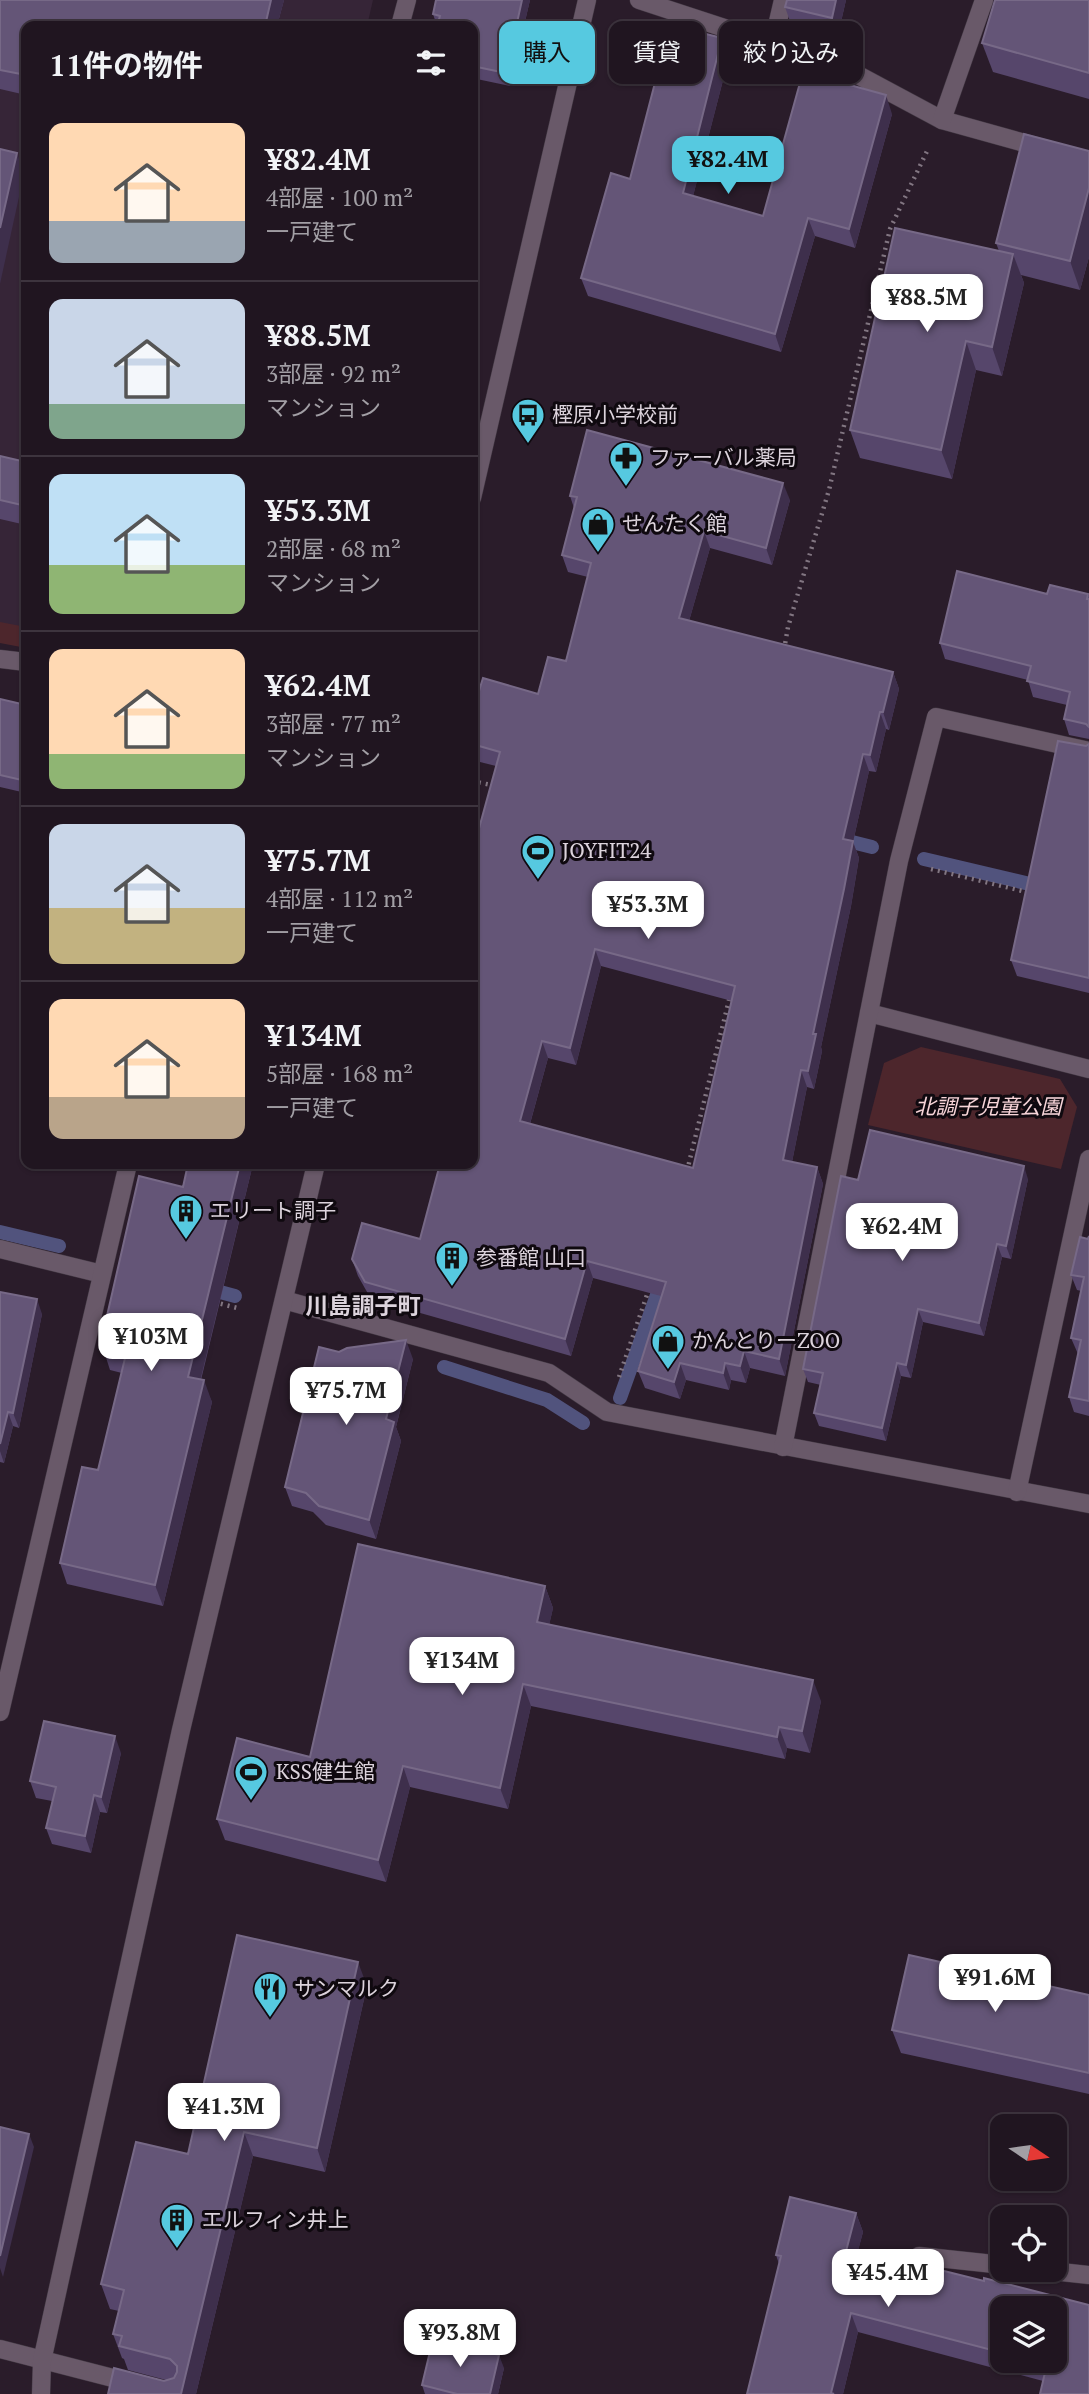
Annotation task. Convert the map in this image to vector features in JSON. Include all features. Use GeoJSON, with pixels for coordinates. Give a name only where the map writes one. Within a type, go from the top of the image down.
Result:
{"type":"FeatureCollection","features":[{"type":"Feature","properties":{"kind":"street"},"geometry":{"type":"LineString","coordinates":[[401,21],[407,0]]}},
{"type":"Feature","properties":{"kind":"street"},"geometry":{"type":"LineString","coordinates":[[478,472],[587,0]]}},
{"type":"Feature","properties":{"kind":"street"},"geometry":{"type":"LineString","coordinates":[[639,0],[719,26]]}},
{"type":"Feature","properties":{"kind":"street"},"geometry":{"type":"LineString","coordinates":[[778,21],[783,0]]}},
{"type":"Feature","properties":{"kind":"street"},"geometry":{"type":"LineString","coordinates":[[942,120],[984,0]]}},
{"type":"Feature","properties":{"kind":"street"},"geometry":{"type":"LineString","coordinates":[[863,77],[942,120],[1089,161]]}},
{"type":"Feature","properties":{"kind":"street"},"geometry":{"type":"LineString","coordinates":[[0,659],[21,661]]}},
{"type":"Feature","properties":{"kind":"street"},"geometry":{"type":"LineString","coordinates":[[783,1447],[899,861],[936,717],[1089,751]]}},
{"type":"Feature","properties":{"kind":"street"},"geometry":{"type":"LineString","coordinates":[[869,1013],[1089,1069]]}},
{"type":"Feature","properties":{"kind":"street"},"geometry":{"type":"LineString","coordinates":[[1017,1492],[1089,1159]]}},
{"type":"Feature","properties":{"kind":"street"},"geometry":{"type":"LineString","coordinates":[[0,1712],[127,1169]]}},
{"type":"Feature","properties":{"kind":"street"},"geometry":{"type":"LineString","coordinates":[[41,2394],[42,2361],[181,1730],[315,1169]]}},
{"type":"Feature","properties":{"kind":"street"},"geometry":{"type":"LineString","coordinates":[[0,1249],[102,1274]]}},
{"type":"Feature","properties":{"kind":"street"},"geometry":{"type":"LineString","coordinates":[[284,1300],[549,1373],[607,1412],[1089,1504]]}},
{"type":"Feature","properties":{"kind":"street"},"geometry":{"type":"LineString","coordinates":[[919,2256],[990,2264]]}},
{"type":"Feature","properties":{"kind":"street"},"geometry":{"type":"LineString","coordinates":[[1067,2273],[1089,2275]]}},
{"type":"Feature","properties":{"kind":"street"},"geometry":{"type":"LineString","coordinates":[[0,2349],[175,2394]]}},
{"type":"Feature","properties":{"kind":"street"},"geometry":{"type":"LineString","coordinates":[[27,2394],[42,2361]]}},
{"type":"Feature","properties":{"kind":"path"},"geometry":{"type":"LineString","coordinates":[[784,654],[788,627],[829,490],[890,229],[942,120]]}},
{"type":"Feature","properties":{"kind":"path"},"geometry":{"type":"LineString","coordinates":[[478,782],[500,787]]}},
{"type":"Feature","properties":{"kind":"path"},"geometry":{"type":"LineString","coordinates":[[899,861],[1035,894]]}},
{"type":"Feature","properties":{"kind":"path"},"geometry":{"type":"LineString","coordinates":[[687,1172],[732,988]]}},
{"type":"Feature","properties":{"kind":"path"},"geometry":{"type":"LineString","coordinates":[[607,1412],[650,1286]]}},
{"type":"Feature","properties":{"kind":"path"},"geometry":{"type":"LineString","coordinates":[[203,1299],[241,1309]]}},
{"type":"Feature","properties":{"kind":"shaded area"},"geometry":{"type":"Polygon","coordinates":[[[0,0],[373,0],[368,21],[21,21],[21,643],[0,639],[0,0]]]}},
{"type":"Feature","properties":{"kind":"green space"},"geometry":{"type":"Polygon","coordinates":[[[0,622],[21,626],[21,647],[0,643],[0,622]]]}},
{"type":"Feature","properties":{"kind":"green space","name":"北調子児童公園"},"geometry":{"type":"Polygon","coordinates":[[[921,1047],[1060,1079],[1077,1107],[1061,1169],[868,1125],[884,1063],[921,1047]]]}},
{"type":"Feature","properties":{"kind":"building"},"geometry":{"type":"Polygon","coordinates":[[[0,0],[271,0],[266,21],[21,21],[21,74],[0,70],[0,0]]]}},
{"type":"Feature","properties":{"kind":"building"},"geometry":{"type":"Polygon","coordinates":[[[436,0],[522,0],[517,21],[499,21],[499,72],[478,67],[478,21],[438,21],[440,16],[433,14],[436,0]]]}},
{"type":"Feature","properties":{"kind":"building"},"geometry":{"type":"Polygon","coordinates":[[[787,0],[836,0],[832,18],[785,7],[787,0]]]}},
{"type":"Feature","properties":{"kind":"building"},"geometry":{"type":"Polygon","coordinates":[[[995,0],[1089,0],[1089,73],[982,43],[995,0]]]}},
{"type":"Feature","properties":{"kind":"building"},"geometry":{"type":"Polygon","coordinates":[[[705,34],[719,37],[719,50],[683,193],[763,216],[800,84],[846,84],[886,95],[849,229],[808,218],[775,334],[581,278],[611,173],[630,179],[655,84],[705,84],[705,34]]]}},
{"type":"Feature","properties":{"kind":"building"},"geometry":{"type":"Polygon","coordinates":[[[1024,134],[1089,151],[1089,188],[1070,261],[996,243],[1024,134]]]}},
{"type":"Feature","properties":{"kind":"building"},"geometry":{"type":"Polygon","coordinates":[[[0,149],[17,153],[0,228],[0,149]]]}},
{"type":"Feature","properties":{"kind":"building"},"geometry":{"type":"Polygon","coordinates":[[[895,228],[1013,254],[992,347],[966,341],[941,450],[850,430],[895,228]]]}},
{"type":"Feature","properties":{"kind":"building"},"geometry":{"type":"Polygon","coordinates":[[[587,430],[783,483],[766,548],[704,531],[679,618],[893,672],[870,755],[863,754],[843,839],[853,841],[813,1034],[816,1034],[808,1071],[801,1070],[783,1160],[817,1167],[779,1359],[744,1351],[740,1366],[725,1363],[723,1373],[680,1363],[674,1382],[638,1371],[666,1282],[587,1261],[565,1339],[365,1282],[352,1259],[362,1223],[420,1239],[439,1169],[478,1169],[478,832],[500,752],[478,746],[478,694],[483,678],[538,694],[548,657],[566,661],[591,563],[562,555],[577,497],[570,496],[587,430]],[[595,949],[570,1048],[542,1041],[520,1121],[693,1168],[735,986],[595,949]]]}},
{"type":"Feature","properties":{"kind":"building"},"geometry":{"type":"Polygon","coordinates":[[[0,456],[21,461],[21,505],[0,500],[0,456]]]}},
{"type":"Feature","properties":{"kind":"building"},"geometry":{"type":"Polygon","coordinates":[[[957,571],[1047,594],[1050,585],[1088,594],[1089,727],[1064,719],[1070,692],[1027,681],[1031,666],[940,643],[957,571]]]}},
{"type":"Feature","properties":{"kind":"building"},"geometry":{"type":"Polygon","coordinates":[[[0,699],[21,704],[21,780],[0,775],[0,699]]]}},
{"type":"Feature","properties":{"kind":"building"},"geometry":{"type":"Polygon","coordinates":[[[1058,741],[1086,746],[1089,744],[1089,978],[1011,960],[1058,741]]]}},
{"type":"Feature","properties":{"kind":"building"},"geometry":{"type":"Polygon","coordinates":[[[870,1130],[1024,1166],[1006,1246],[997,1244],[979,1323],[918,1309],[906,1365],[897,1363],[882,1428],[814,1413],[823,1373],[803,1369],[841,1176],[858,1180],[870,1130]]]}},
{"type":"Feature","properties":{"kind":"building"},"geometry":{"type":"Polygon","coordinates":[[[187,1169],[239,1169],[188,1377],[204,1380],[155,1585],[60,1563],[82,1467],[98,1470],[126,1354],[102,1349],[104,1343],[101,1342],[139,1176],[183,1187],[187,1169]]]}},
{"type":"Feature","properties":{"kind":"building"},"geometry":{"type":"Polygon","coordinates":[[[1089,1236],[1089,1401],[1069,1397],[1081,1340],[1071,1338],[1084,1277],[1071,1275],[1080,1237],[1088,1239],[1089,1236]]]}},
{"type":"Feature","properties":{"kind":"building"},"geometry":{"type":"Polygon","coordinates":[[[0,1292],[37,1299],[13,1413],[8,1412],[0,1444],[0,1292]]]}},
{"type":"Feature","properties":{"kind":"building"},"geometry":{"type":"Polygon","coordinates":[[[406,1340],[386,1419],[394,1422],[369,1520],[319,1506],[306,1493],[285,1487],[319,1347],[339,1352],[347,1348],[406,1340]]]}},
{"type":"Feature","properties":{"kind":"building"},"geometry":{"type":"Polygon","coordinates":[[[358,1544],[545,1586],[537,1622],[813,1680],[802,1731],[779,1727],[777,1737],[523,1684],[500,1788],[403,1766],[378,1860],[217,1819],[237,1738],[310,1757],[358,1544]]]}},
{"type":"Feature","properties":{"kind":"building"},"geometry":{"type":"Polygon","coordinates":[[[44,1721],[115,1736],[101,1797],[94,1795],[85,1836],[46,1828],[56,1787],[30,1781],[44,1721]]]}},
{"type":"Feature","properties":{"kind":"building"},"geometry":{"type":"Polygon","coordinates":[[[237,1935],[358,1962],[317,2148],[244,2132],[181,2394],[108,2394],[114,2368],[164,2381],[174,2378],[177,2372],[177,2366],[170,2359],[119,2346],[122,2336],[113,2334],[124,2290],[101,2284],[136,2142],[188,2154],[237,1935]]]}},
{"type":"Feature","properties":{"kind":"building"},"geometry":{"type":"Polygon","coordinates":[[[909,1955],[1089,1995],[1089,2073],[892,2030],[909,1955]]]}},
{"type":"Feature","properties":{"kind":"building"},"geometry":{"type":"Polygon","coordinates":[[[0,2127],[29,2134],[0,2256],[0,2127]]]}},
{"type":"Feature","properties":{"kind":"building"},"geometry":{"type":"Polygon","coordinates":[[[790,2197],[856,2213],[844,2259],[917,2276],[920,2265],[1054,2296],[990,2296],[990,2350],[851,2313],[831,2393],[834,2394],[747,2394],[781,2256],[776,2255],[790,2197]]]}},
{"type":"Feature","properties":{"kind":"building"},"geometry":{"type":"Polygon","coordinates":[[[1067,2299],[1089,2305],[1089,2394],[1040,2394],[1045,2373],[1067,2373],[1067,2299]]]}},
{"type":"Feature","properties":{"kind":"building"},"geometry":{"type":"Polygon","coordinates":[[[433,2339],[499,2355],[490,2394],[457,2394],[422,2385],[433,2339]]]}},
{"type":"Feature","properties":{"kind":"waterway"},"geometry":{"type":"LineString","coordinates":[[836,838],[872,847]]}},
{"type":"Feature","properties":{"kind":"waterway"},"geometry":{"type":"LineString","coordinates":[[924,859],[1047,888]]}},
{"type":"Feature","properties":{"kind":"waterway"},"geometry":{"type":"LineString","coordinates":[[0,1232],[59,1246]]}},
{"type":"Feature","properties":{"kind":"waterway"},"geometry":{"type":"LineString","coordinates":[[620,1398],[663,1278]]}},
{"type":"Feature","properties":{"kind":"waterway"},"geometry":{"type":"LineString","coordinates":[[205,1288],[235,1296]]}},
{"type":"Feature","properties":{"kind":"waterway"},"geometry":{"type":"LineString","coordinates":[[444,1367],[547,1400],[583,1423]]}},
{"type":"Feature","properties":{"kind":"place","name":"樫原小学校前"},"geometry":{"type":"Point","coordinates":[528,445]}},
{"type":"Feature","properties":{"kind":"place","name":"ファーバル薬局"},"geometry":{"type":"Point","coordinates":[626,488]}},
{"type":"Feature","properties":{"kind":"place","name":"せんたく館"},"geometry":{"type":"Point","coordinates":[598,554]}},
{"type":"Feature","properties":{"kind":"place","name":"JOYFIT24"},"geometry":{"type":"Point","coordinates":[538,881]}},
{"type":"Feature","properties":{"kind":"place","name":"エリート調子"},"geometry":{"type":"Point","coordinates":[186,1241]}},
{"type":"Feature","properties":{"kind":"place","name":"参番館 山口"},"geometry":{"type":"Point","coordinates":[452,1288]}},
{"type":"Feature","properties":{"kind":"place","name":"かんとりーZOO"},"geometry":{"type":"Point","coordinates":[668,1371]}},
{"type":"Feature","properties":{"kind":"place","name":"KSS健生館"},"geometry":{"type":"Point","coordinates":[251,1802]}},
{"type":"Feature","properties":{"kind":"place","name":"サンマルク"},"geometry":{"type":"Point","coordinates":[270,2019]}},
{"type":"Feature","properties":{"kind":"place","name":"エルフィン井上"},"geometry":{"type":"Point","coordinates":[177,2250]}},
{"type":"Feature","properties":{"kind":"district","name":"川島調子町"},"geometry":{"type":"Point","coordinates":[363,1306]}}]}
